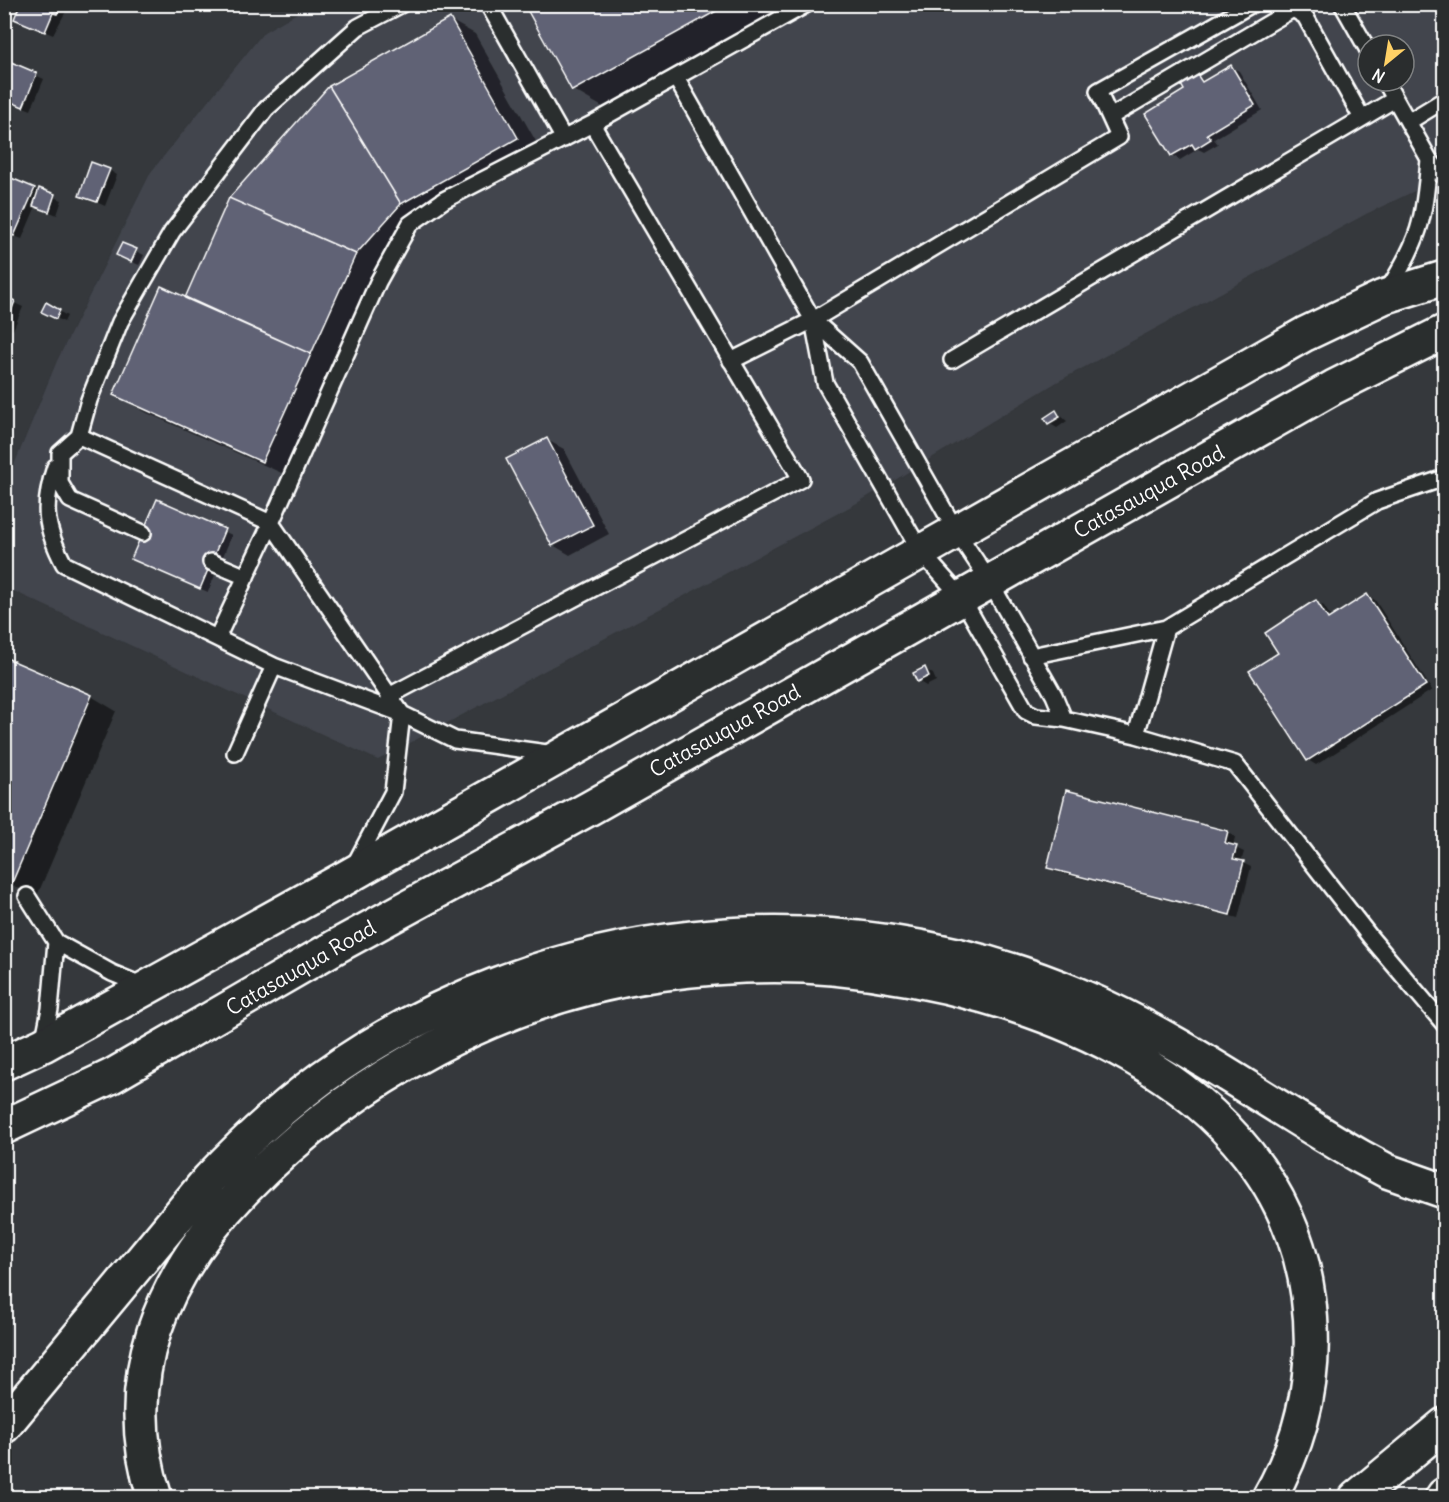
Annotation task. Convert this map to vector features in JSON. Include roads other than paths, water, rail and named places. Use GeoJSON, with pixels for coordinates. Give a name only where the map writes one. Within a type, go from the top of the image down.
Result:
{"type":"FeatureCollection","features":[{"type":"Feature","properties":{"kind":"main road"},"geometry":{"type":"LineString","coordinates":[[4,1064],[43,1045],[348,877],[1305,334],[1383,297],[1444,278]]}},
{"type":"Feature","properties":{"kind":"main road","name":"Catasauqua Road"},"geometry":{"type":"LineString","coordinates":[[4,1127],[112,1076],[334,947],[590,808],[1342,383],[1444,332]]}},
{"type":"Feature","properties":{"kind":"main road"},"geometry":{"type":"LineString","coordinates":[[4,1426],[208,1179],[259,1130],[324,1077],[368,1048],[461,999],[555,964],[650,942],[746,933],[832,935],[914,945],[998,966],[1041,980],[1120,1014],[1158,1034],[1361,1157],[1387,1171],[1444,1191]]}},
{"type":"Feature","properties":{"kind":"main road"},"geometry":{"type":"LineString","coordinates":[[155,1497],[146,1461],[141,1402],[149,1344],[160,1313],[173,1284],[209,1230],[266,1168],[304,1134],[386,1076],[475,1029],[520,1011],[564,996],[655,975],[735,967],[791,966],[830,968],[908,978],[989,998],[1067,1025],[1142,1063],[1169,1080],[1214,1114],[1233,1134],[1265,1177],[1290,1227],[1306,1282],[1310,1309],[1311,1368],[1307,1397],[1289,1458],[1269,1497]]}},
{"type":"Feature","properties":{"kind":"main road"},"geometry":{"type":"LineString","coordinates":[[1356,1497],[1444,1425]]}},
{"type":"Feature","properties":{"kind":"lane"},"geometry":{"type":"LineString","coordinates":[[402,4],[358,27],[266,109],[172,232],[120,322],[89,400],[79,436],[60,453],[50,484],[45,513],[52,542],[64,564],[274,666],[402,714],[455,740],[560,755]]}},
{"type":"Feature","properties":{"kind":"lane"},"geometry":{"type":"LineString","coordinates":[[488,4],[564,139]]}},
{"type":"Feature","properties":{"kind":"lane"},"geometry":{"type":"LineString","coordinates":[[217,638],[271,523],[378,282],[410,224],[444,200],[592,124],[807,4]]}},
{"type":"Feature","properties":{"kind":"lane"},"geometry":{"type":"LineString","coordinates":[[731,361],[813,320],[1119,137],[1098,91],[1252,4]]}},
{"type":"Feature","properties":{"kind":"lane"},"geometry":{"type":"LineString","coordinates":[[1342,4],[1358,33]]}},
{"type":"Feature","properties":{"kind":"lane"},"geometry":{"type":"LineString","coordinates":[[1110,117],[1293,9],[1305,16],[1362,118]]}},
{"type":"Feature","properties":{"kind":"lane"},"geometry":{"type":"LineString","coordinates":[[676,78],[813,320],[860,362],[956,531],[976,590],[1026,711],[1036,716],[1064,718],[1136,735],[1235,764],[1364,929],[1444,1024]]}},
{"type":"Feature","properties":{"kind":"lane"},"geometry":{"type":"LineString","coordinates":[[1392,93],[1429,159],[1444,177]]}},
{"type":"Feature","properties":{"kind":"lane"},"geometry":{"type":"LineString","coordinates":[[951,360],[1395,99]]}},
{"type":"Feature","properties":{"kind":"lane"},"geometry":{"type":"LineString","coordinates":[[1408,122],[1444,100]]}},
{"type":"Feature","properties":{"kind":"lane"},"geometry":{"type":"LineString","coordinates":[[389,696],[801,479],[592,124]]}},
{"type":"Feature","properties":{"kind":"lane"},"geometry":{"type":"LineString","coordinates":[[1383,297],[1417,239],[1424,216],[1429,159]]}},
{"type":"Feature","properties":{"kind":"lane"},"geometry":{"type":"LineString","coordinates":[[813,320],[825,383],[921,552],[976,590],[1032,656],[1064,718]]}},
{"type":"Feature","properties":{"kind":"lane"},"geometry":{"type":"LineString","coordinates":[[79,436],[271,523],[402,714],[393,792],[348,877]]}},
{"type":"Feature","properties":{"kind":"lane"},"geometry":{"type":"LineString","coordinates":[[60,453],[60,483],[70,500],[143,533]]}},
{"type":"Feature","properties":{"kind":"lane"},"geometry":{"type":"LineString","coordinates":[[1032,656],[1166,628],[1377,501],[1444,478]]}},
{"type":"Feature","properties":{"kind":"lane"},"geometry":{"type":"LineString","coordinates":[[211,562],[246,577]]}},
{"type":"Feature","properties":{"kind":"lane"},"geometry":{"type":"LineString","coordinates":[[1136,735],[1166,628]]}},
{"type":"Feature","properties":{"kind":"lane"},"geometry":{"type":"LineString","coordinates":[[235,753],[274,666]]}},
{"type":"Feature","properties":{"kind":"lane"},"geometry":{"type":"LineString","coordinates":[[27,896],[56,942],[112,973],[147,987]]}},
{"type":"Feature","properties":{"kind":"lane"},"geometry":{"type":"LineString","coordinates":[[43,1045],[50,1009],[56,942]]}}]}
